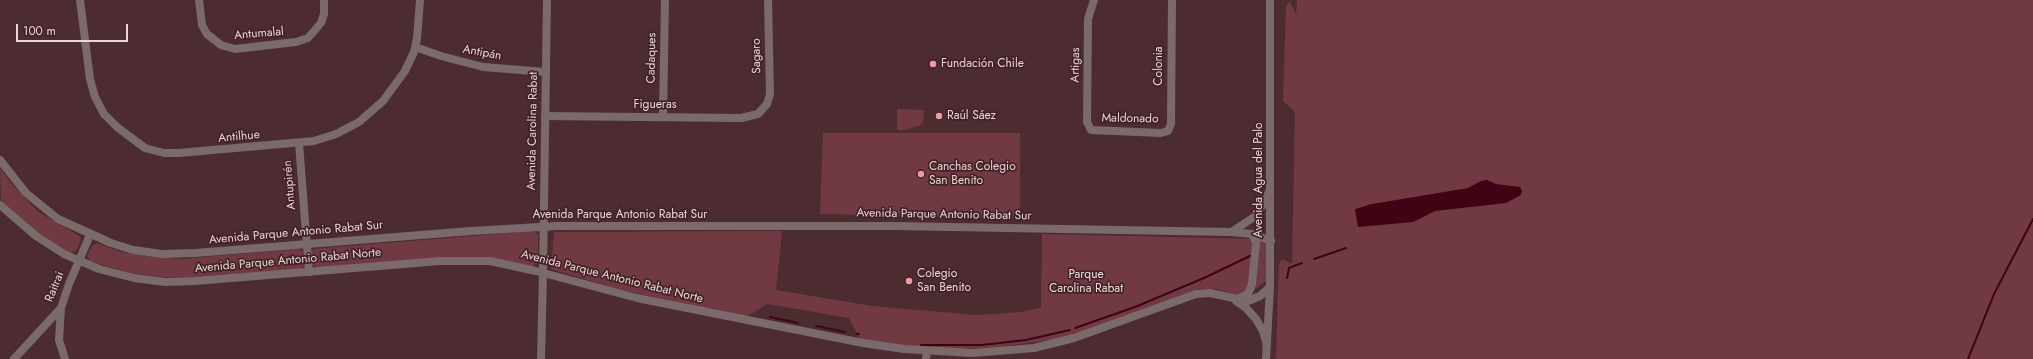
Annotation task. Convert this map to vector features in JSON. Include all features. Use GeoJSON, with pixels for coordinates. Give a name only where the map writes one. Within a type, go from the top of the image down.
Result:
{"type":"FeatureCollection","features":[{"type":"Feature","properties":{"kind":"street","name":"Antilhue"},"geometry":{"type":"LineString","coordinates":[[80,0],[90,79],[95,98],[110,121],[145,148],[155,151],[179,153],[314,141],[336,134],[371,113],[391,93],[405,71],[415,47],[419,24],[420,0]]}},
{"type":"Feature","properties":{"kind":"street","name":"Antumalal"},"geometry":{"type":"LineString","coordinates":[[199,0],[202,25],[207,34],[221,45],[235,49],[296,42],[308,38],[321,23],[324,14],[324,0]]}},
{"type":"Feature","properties":{"kind":"street","name":"Avenida Carolina Rabat"},"geometry":{"type":"LineString","coordinates":[[541,359],[547,0]]}},
{"type":"Feature","properties":{"kind":"street","name":"Cadaques"},"geometry":{"type":"LineString","coordinates":[[663,117],[665,0]]}},
{"type":"Feature","properties":{"kind":"street","name":"Sagaro"},"geometry":{"type":"LineString","coordinates":[[763,110],[767,104],[770,94],[768,0]]}},
{"type":"Feature","properties":{"kind":"street","name":"Artigas"},"geometry":{"type":"LineString","coordinates":[[1091,130],[1087,122],[1088,19],[1090,8],[1094,0]]}},
{"type":"Feature","properties":{"kind":"street","name":"Colonia"},"geometry":{"type":"LineString","coordinates":[[1168,131],[1171,124],[1172,0]]}},
{"type":"Feature","properties":{"kind":"street","name":"Avenida Agua del Palo"},"geometry":{"type":"LineString","coordinates":[[1266,359],[1271,241],[1270,0]]}},
{"type":"Feature","properties":{"kind":"street","name":"Antipán"},"geometry":{"type":"LineString","coordinates":[[415,47],[454,60],[482,67],[546,72]]}},
{"type":"Feature","properties":{"kind":"street","name":"Figueras"},"geometry":{"type":"LineString","coordinates":[[545,116],[748,117],[763,110]]}},
{"type":"Feature","properties":{"kind":"street","name":"Maldonado"},"geometry":{"type":"LineString","coordinates":[[1091,130],[1161,133],[1168,131]]}},
{"type":"Feature","properties":{"kind":"street","name":"Antupirén"},"geometry":{"type":"LineString","coordinates":[[299,143],[309,272]]}},
{"type":"Feature","properties":{"kind":"street","name":"Avenida Parque Antonio Rabat Sur"},"geometry":{"type":"LineString","coordinates":[[0,160],[17,184],[40,206],[58,219],[90,235],[133,250],[162,254],[195,253],[544,226],[895,226],[1231,232],[1252,234],[1271,241]]}},
{"type":"Feature","properties":{"kind":"street"},"geometry":{"type":"LineString","coordinates":[[1231,232],[1238,229],[1254,217],[1265,202],[1271,186]]}},
{"type":"Feature","properties":{"kind":"street","name":"Avenida Parque Antonio Rabat Norte"},"geometry":{"type":"LineString","coordinates":[[0,205],[36,236],[79,261],[116,274],[165,282],[466,260],[514,265],[637,298],[695,311],[927,355],[990,353],[1034,348],[1074,338],[1196,294],[1210,293],[1236,299],[1253,300],[1270,288]]}},
{"type":"Feature","properties":{"kind":"street"},"geometry":{"type":"LineString","coordinates":[[1252,234],[1256,243],[1252,284],[1248,294],[1236,299],[1256,318],[1263,331],[1267,346]]}},
{"type":"Feature","properties":{"kind":"street","name":"Raitrai"},"geometry":{"type":"LineString","coordinates":[[14,359],[61,308],[90,235]]}},
{"type":"Feature","properties":{"kind":"street"},"geometry":{"type":"LineString","coordinates":[[61,308],[59,340],[65,359]]}},
{"type":"Feature","properties":{"kind":"green space"},"geometry":{"type":"Polygon","coordinates":[[[1297,0],[2033,0],[2033,359],[1276,359],[1279,264],[1282,259],[1292,264],[1295,112],[1283,101],[1286,6],[1290,2],[1296,15],[1297,0]]]}},
{"type":"Feature","properties":{"kind":"green space"},"geometry":{"type":"Polygon","coordinates":[[[897,109],[924,110],[923,124],[906,130],[897,130],[897,109]]]}},
{"type":"Feature","properties":{"kind":"green space","name":"Canchas Colegio San Benito"},"geometry":{"type":"Polygon","coordinates":[[[823,133],[1020,133],[1020,218],[820,214],[823,133]]]}},
{"type":"Feature","properties":{"kind":"green space"},"geometry":{"type":"Polygon","coordinates":[[[0,168],[11,183],[37,211],[79,236],[81,240],[76,251],[70,253],[35,232],[1,200],[0,168]]]}},
{"type":"Feature","properties":{"kind":"green space"},"geometry":{"type":"Polygon","coordinates":[[[533,231],[538,235],[538,263],[532,266],[481,257],[457,257],[317,268],[312,264],[311,253],[313,249],[533,231]]]}},
{"type":"Feature","properties":{"kind":"green space","name":"Parque Carolina Rabat"},"geometry":{"type":"Polygon","coordinates":[[[782,231],[776,290],[872,306],[978,315],[1020,312],[1041,308],[1042,234],[1255,239],[1266,244],[1266,281],[1250,293],[1239,295],[1217,289],[1199,289],[1083,332],[1057,339],[997,347],[948,349],[913,347],[860,339],[849,318],[767,304],[746,317],[618,289],[551,269],[554,232],[782,231]]]}},
{"type":"Feature","properties":{"kind":"green space"},"geometry":{"type":"Polygon","coordinates":[[[97,243],[121,252],[152,257],[182,259],[299,249],[303,252],[304,266],[301,269],[192,277],[162,277],[129,273],[90,261],[87,256],[92,246],[97,243]]]}},
{"type":"Feature","properties":{"kind":"shaded area"},"geometry":{"type":"Polygon","coordinates":[[[1487,180],[1496,184],[1520,187],[1522,191],[1521,195],[1506,203],[1435,211],[1413,222],[1358,227],[1355,209],[1372,204],[1468,188],[1481,181],[1487,180]]]}},
{"type":"Feature","properties":{"kind":"waterway"},"geometry":{"type":"LineString","coordinates":[[1968,359],[1994,294],[2033,219]]}},
{"type":"Feature","properties":{"kind":"waterway"},"geometry":{"type":"LineString","coordinates":[[1314,259],[1346,248]]}},
{"type":"Feature","properties":{"kind":"waterway"},"geometry":{"type":"LineString","coordinates":[[1075,328],[1135,307],[1204,278],[1252,255]]}},
{"type":"Feature","properties":{"kind":"waterway"},"geometry":{"type":"LineString","coordinates":[[1287,278],[1289,268],[1302,263]]}},
{"type":"Feature","properties":{"kind":"waterway"},"geometry":{"type":"LineString","coordinates":[[770,317],[798,323]]}},
{"type":"Feature","properties":{"kind":"waterway"},"geometry":{"type":"LineString","coordinates":[[816,326],[845,332]]}},
{"type":"Feature","properties":{"kind":"waterway"},"geometry":{"type":"LineString","coordinates":[[921,345],[982,345],[1026,340],[1070,330]]}},
{"type":"Feature","properties":{"kind":"place","name":"Fundación Chile"},"geometry":{"type":"Point","coordinates":[933,64]}},
{"type":"Feature","properties":{"kind":"place","name":"Raúl Sáez"},"geometry":{"type":"Point","coordinates":[939,116]}},
{"type":"Feature","properties":{"kind":"place","name":"Canchas Colegio San Benito"},"geometry":{"type":"Point","coordinates":[921,174]}},
{"type":"Feature","properties":{"kind":"place","name":"Colegio San Benito"},"geometry":{"type":"Point","coordinates":[909,281]}}]}
